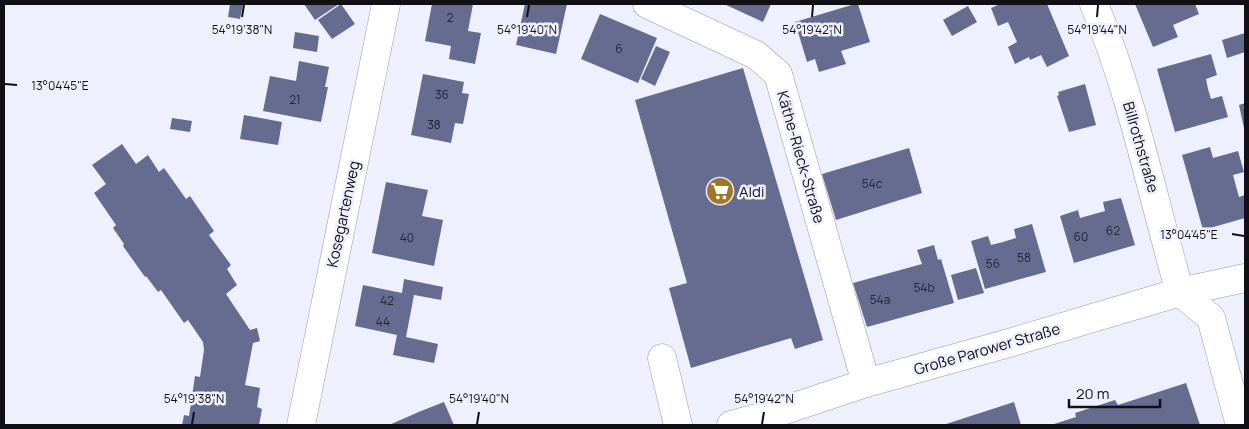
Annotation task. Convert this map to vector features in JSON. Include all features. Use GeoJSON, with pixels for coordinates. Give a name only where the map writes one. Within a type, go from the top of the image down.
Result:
{"type":"FeatureCollection","features":[{"type":"Feature","properties":{"kind":"street","name":"Kosegartenweg"},"geometry":{"type":"LineString","coordinates":[[301,425],[386,4]]}},
{"type":"Feature","properties":{"kind":"street","name":"Käthe-Rieck-Straße"},"geometry":{"type":"LineString","coordinates":[[647,4],[756,55],[778,74],[866,383]]}},
{"type":"Feature","properties":{"kind":"street","name":"Billrothstraße"},"geometry":{"type":"LineString","coordinates":[[1094,4],[1108,37],[1126,95],[1180,292]]}},
{"type":"Feature","properties":{"kind":"street","name":"Große Parower Straße"},"geometry":{"type":"LineString","coordinates":[[731,425],[779,412],[866,383],[1180,292],[1245,278]]}},
{"type":"Feature","properties":{"kind":"street"},"geometry":{"type":"LineString","coordinates":[[1180,292],[1211,318],[1240,425]]}},
{"type":"Feature","properties":{"kind":"street"},"geometry":{"type":"LineString","coordinates":[[662,358],[678,425]]}},
{"type":"Feature","properties":{"kind":"building"},"geometry":{"type":"Polygon","coordinates":[[[230,4],[243,4],[240,19],[228,17],[230,4]]]}},
{"type":"Feature","properties":{"kind":"building"},"geometry":{"type":"Polygon","coordinates":[[[304,4],[339,4],[315,20],[304,4]]]}},
{"type":"Feature","properties":{"kind":"building"},"geometry":{"type":"Polygon","coordinates":[[[341,4],[355,24],[332,39],[318,20],[341,4]]]}},
{"type":"Feature","properties":{"kind":"building"},"geometry":{"type":"Polygon","coordinates":[[[432,4],[473,4],[468,31],[481,33],[475,64],[449,59],[451,46],[425,41],[432,4]]]}},
{"type":"Feature","properties":{"kind":"building"},"geometry":{"type":"Polygon","coordinates":[[[525,4],[567,4],[556,54],[516,45],[525,4]]]}},
{"type":"Feature","properties":{"kind":"building"},"geometry":{"type":"Polygon","coordinates":[[[724,4],[771,4],[763,22],[724,4]]]}},
{"type":"Feature","properties":{"kind":"building"},"geometry":{"type":"Polygon","coordinates":[[[858,4],[870,42],[841,51],[846,64],[819,72],[815,59],[807,62],[795,22],[858,4]]]}},
{"type":"Feature","properties":{"kind":"building"},"geometry":{"type":"Polygon","coordinates":[[[1000,4],[1047,4],[1069,56],[1047,67],[1041,55],[1030,60],[1029,57],[1015,64],[1008,47],[1017,42],[1008,22],[998,26],[991,8],[1000,4]]]}},
{"type":"Feature","properties":{"kind":"building"},"geometry":{"type":"Polygon","coordinates":[[[1135,4],[1195,4],[1199,14],[1173,25],[1178,37],[1153,47],[1135,4]]]}},
{"type":"Feature","properties":{"kind":"building"},"geometry":{"type":"Polygon","coordinates":[[[968,6],[977,22],[952,36],[943,20],[968,6]]]}},
{"type":"Feature","properties":{"kind":"building"},"geometry":{"type":"Polygon","coordinates":[[[600,14],[657,38],[638,83],[581,59],[600,14]]]}},
{"type":"Feature","properties":{"kind":"building"},"geometry":{"type":"Polygon","coordinates":[[[295,32],[319,36],[317,52],[293,48],[295,32]]]}},
{"type":"Feature","properties":{"kind":"building"},"geometry":{"type":"Polygon","coordinates":[[[1245,33],[1245,52],[1227,58],[1222,40],[1245,33]]]}},
{"type":"Feature","properties":{"kind":"building"},"geometry":{"type":"Polygon","coordinates":[[[656,46],[670,52],[655,86],[641,79],[656,46]]]}},
{"type":"Feature","properties":{"kind":"building"},"geometry":{"type":"Polygon","coordinates":[[[1211,54],[1217,75],[1206,79],[1208,89],[1211,99],[1222,96],[1228,117],[1175,132],[1157,69],[1211,54]]]}},
{"type":"Feature","properties":{"kind":"building"},"geometry":{"type":"Polygon","coordinates":[[[299,61],[329,67],[325,87],[328,87],[321,122],[263,111],[270,76],[296,81],[299,61]]]}},
{"type":"Feature","properties":{"kind":"building","name":"Aldi"},"geometry":{"type":"Polygon","coordinates":[[[743,68],[823,340],[795,349],[791,338],[691,368],[669,288],[687,283],[635,100],[743,68]]]}},
{"type":"Feature","properties":{"kind":"building"},"geometry":{"type":"Polygon","coordinates":[[[423,74],[464,82],[462,93],[469,94],[463,124],[455,123],[451,143],[411,135],[423,74]]]}},
{"type":"Feature","properties":{"kind":"building"},"geometry":{"type":"Polygon","coordinates":[[[1085,84],[1096,125],[1069,132],[1057,96],[1059,95],[1058,92],[1085,84]]]}},
{"type":"Feature","properties":{"kind":"building"},"geometry":{"type":"Polygon","coordinates":[[[1245,103],[1245,133],[1239,105],[1245,103]]]}},
{"type":"Feature","properties":{"kind":"building"},"geometry":{"type":"Polygon","coordinates":[[[244,115],[282,122],[278,145],[240,139],[244,115]]]}},
{"type":"Feature","properties":{"kind":"building"},"geometry":{"type":"Polygon","coordinates":[[[172,118],[192,121],[190,132],[170,129],[172,118]]]}},
{"type":"Feature","properties":{"kind":"building"},"geometry":{"type":"Polygon","coordinates":[[[122,144],[136,164],[148,155],[159,172],[164,168],[186,199],[190,196],[214,231],[209,235],[231,265],[227,269],[237,285],[226,294],[250,330],[257,328],[260,341],[253,343],[245,385],[260,388],[257,407],[262,409],[259,425],[182,425],[184,415],[189,416],[195,376],[200,377],[204,350],[203,342],[188,320],[184,323],[161,290],[158,292],[145,277],[123,246],[124,244],[113,228],[116,225],[94,193],[106,184],[92,165],[122,144]]]}},
{"type":"Feature","properties":{"kind":"building"},"geometry":{"type":"Polygon","coordinates":[[[1210,147],[1213,158],[1238,151],[1244,172],[1233,175],[1239,197],[1245,195],[1245,218],[1203,230],[1182,155],[1210,147]]]}},
{"type":"Feature","properties":{"kind":"building"},"geometry":{"type":"Polygon","coordinates":[[[909,148],[922,193],[836,220],[822,174],[909,148]]]}},
{"type":"Feature","properties":{"kind":"building"},"geometry":{"type":"Polygon","coordinates":[[[386,182],[428,190],[422,216],[443,220],[434,266],[372,253],[386,182]]]}},
{"type":"Feature","properties":{"kind":"building"},"geometry":{"type":"Polygon","coordinates":[[[1121,198],[1135,245],[1074,263],[1060,216],[1078,210],[1080,218],[1105,211],[1103,202],[1121,198]]]}},
{"type":"Feature","properties":{"kind":"building"},"geometry":{"type":"Polygon","coordinates":[[[1032,224],[1046,272],[985,289],[971,241],[988,236],[991,245],[1003,242],[1016,238],[1014,229],[1032,224]]]}},
{"type":"Feature","properties":{"kind":"building"},"geometry":{"type":"Polygon","coordinates":[[[934,245],[938,260],[941,259],[954,303],[867,327],[853,283],[922,264],[917,250],[934,245]]]}},
{"type":"Feature","properties":{"kind":"building"},"geometry":{"type":"Polygon","coordinates":[[[976,268],[984,293],[958,300],[951,275],[976,268]]]}},
{"type":"Feature","properties":{"kind":"building"},"geometry":{"type":"Polygon","coordinates":[[[404,279],[443,287],[441,300],[414,295],[406,337],[438,344],[434,363],[393,355],[397,335],[355,326],[363,285],[402,293],[404,279]]]}},
{"type":"Feature","properties":{"kind":"building"},"geometry":{"type":"Polygon","coordinates":[[[1186,383],[1200,425],[1051,425],[1076,417],[1075,413],[1115,400],[1118,405],[1186,383]]]}},
{"type":"Feature","properties":{"kind":"building"},"geometry":{"type":"Polygon","coordinates":[[[444,402],[454,425],[389,425],[421,411],[444,402]]]}},
{"type":"Feature","properties":{"kind":"building"},"geometry":{"type":"Polygon","coordinates":[[[1014,402],[1021,425],[943,425],[1014,402]]]}},
{"type":"Feature","properties":{"kind":"place","name":"Aldi"},"geometry":{"type":"Point","coordinates":[720,191]}}]}
